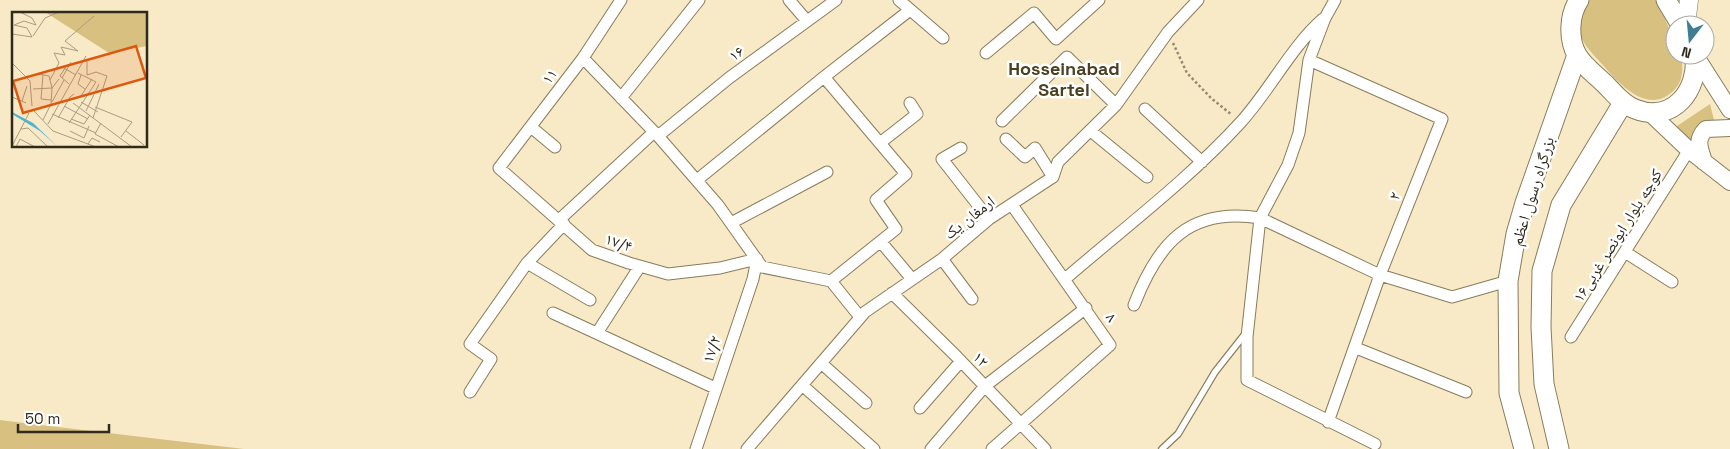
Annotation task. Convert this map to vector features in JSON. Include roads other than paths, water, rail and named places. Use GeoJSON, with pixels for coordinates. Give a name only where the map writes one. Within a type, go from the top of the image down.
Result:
{"type":"FeatureCollection","features":[{"type":"Feature","properties":{"kind":"highway"},"geometry":{"type":"LineString","coordinates":[[1666,0],[1675,15]]}},
{"type":"Feature","properties":{"kind":"highway"},"geometry":{"type":"LineString","coordinates":[[1576,2],[1571,23],[1571,40],[1577,55],[1623,103],[1635,110],[1649,112],[1664,111],[1676,105],[1687,95],[1695,76],[1695,65]]}},
{"type":"Feature","properties":{"kind":"highway","name":"بزرگراه رسول اعظم"},"geometry":{"type":"LineString","coordinates":[[1524,449],[1509,393],[1508,280],[1516,234],[1525,203],[1577,55]]}},
{"type":"Feature","properties":{"kind":"highway","name":"بزرگراه رسول اعظم"},"geometry":{"type":"LineString","coordinates":[[1559,449],[1544,384],[1541,327],[1542,271],[1561,205],[1623,103]]}},
{"type":"Feature","properties":{"kind":"main road"},"geometry":{"type":"LineString","coordinates":[[1687,15],[1689,0]]}},
{"type":"Feature","properties":{"kind":"main road"},"geometry":{"type":"LineString","coordinates":[[1701,65],[1730,110]]}},
{"type":"Feature","properties":{"kind":"main road"},"geometry":{"type":"LineString","coordinates":[[1649,112],[1690,150],[1730,182]]}},
{"type":"Feature","properties":{"kind":"main road"},"geometry":{"type":"LineString","coordinates":[[1704,162],[1698,144],[1699,135],[1706,129],[1730,128]]}},
{"type":"Feature","properties":{"kind":"street","name":"۱۱"},"geometry":{"type":"LineString","coordinates":[[499,168],[583,58],[622,0]]}},
{"type":"Feature","properties":{"kind":"street"},"geometry":{"type":"LineString","coordinates":[[621,98],[699,0]]}},
{"type":"Feature","properties":{"kind":"street"},"geometry":{"type":"LineString","coordinates":[[789,0],[807,21]]}},
{"type":"Feature","properties":{"kind":"street","name":"۱۶"},"geometry":{"type":"LineString","coordinates":[[470,392],[492,359],[470,344],[527,263],[561,222],[656,134],[836,0]]}},
{"type":"Feature","properties":{"kind":"street"},"geometry":{"type":"LineString","coordinates":[[899,0],[943,38]]}},
{"type":"Feature","properties":{"kind":"street"},"geometry":{"type":"LineString","coordinates":[[986,53],[1034,14],[1056,39],[1099,0]]}},
{"type":"Feature","properties":{"kind":"street"},"geometry":{"type":"LineString","coordinates":[[1065,279],[1202,162],[1241,122],[1276,79],[1310,31],[1324,18],[1336,0]]}},
{"type":"Feature","properties":{"kind":"street","name":"ارمغان یک"},"geometry":{"type":"LineString","coordinates":[[746,449],[860,318],[892,293],[942,260],[989,219],[1053,177],[1058,162],[1092,132],[1116,106],[1168,32],[1195,1]]}},
{"type":"Feature","properties":{"kind":"street"},"geometry":{"type":"LineString","coordinates":[[697,180],[910,10]]}},
{"type":"Feature","properties":{"kind":"street"},"geometry":{"type":"LineString","coordinates":[[1324,18],[1309,60],[1299,133],[1288,166],[1260,218],[1248,330],[1248,380],[1328,422],[1375,444]]}},
{"type":"Feature","properties":{"kind":"street"},"geometry":{"type":"LineString","coordinates":[[1002,121],[1067,57],[1116,106]]}},
{"type":"Feature","properties":{"kind":"street"},"geometry":{"type":"LineString","coordinates":[[583,58],[697,180],[732,223],[759,263],[831,281],[860,318]]}},
{"type":"Feature","properties":{"kind":"street","name":"۲"},"geometry":{"type":"LineString","coordinates":[[1309,60],[1442,119],[1380,276],[1356,348],[1328,422]]}},
{"type":"Feature","properties":{"kind":"street"},"geometry":{"type":"LineString","coordinates":[[824,77],[906,174],[876,200],[896,229],[831,281]]}},
{"type":"Feature","properties":{"kind":"street"},"geometry":{"type":"LineString","coordinates":[[880,143],[917,114],[910,103]]}},
{"type":"Feature","properties":{"kind":"street"},"geometry":{"type":"LineString","coordinates":[[1145,109],[1202,162]]}},
{"type":"Feature","properties":{"kind":"street"},"geometry":{"type":"LineString","coordinates":[[531,127],[556,147]]}},
{"type":"Feature","properties":{"kind":"street"},"geometry":{"type":"LineString","coordinates":[[1092,132],[1147,178]]}},
{"type":"Feature","properties":{"kind":"street"},"geometry":{"type":"LineString","coordinates":[[1006,139],[1025,157],[1035,148],[1053,177]]}},
{"type":"Feature","properties":{"kind":"street"},"geometry":{"type":"LineString","coordinates":[[961,148],[942,159],[989,219]]}},
{"type":"Feature","properties":{"kind":"street","name":"کوچه بلوار ابونصر غربی۱۶"},"geometry":{"type":"LineString","coordinates":[[1571,337],[1690,150]]}},
{"type":"Feature","properties":{"kind":"street","name":"۱۷/۴"},"geometry":{"type":"LineString","coordinates":[[499,168],[592,250],[668,274],[759,263]]}},
{"type":"Feature","properties":{"kind":"street"},"geometry":{"type":"LineString","coordinates":[[732,223],[827,172]]}},
{"type":"Feature","properties":{"kind":"street","name":"۸"},"geometry":{"type":"LineString","coordinates":[[992,449],[1110,345],[1086,308],[1012,205]]}},
{"type":"Feature","properties":{"kind":"street"},"geometry":{"type":"LineString","coordinates":[[1134,305],[1146,274],[1165,247],[1180,233],[1197,223],[1236,214],[1260,218],[1380,276],[1452,297],[1508,280]]}},
{"type":"Feature","properties":{"kind":"street"},"geometry":{"type":"LineString","coordinates":[[881,242],[912,279]]}},
{"type":"Feature","properties":{"kind":"street"},"geometry":{"type":"LineString","coordinates":[[1625,252],[1672,282]]}},
{"type":"Feature","properties":{"kind":"street"},"geometry":{"type":"LineString","coordinates":[[942,260],[972,299]]}},
{"type":"Feature","properties":{"kind":"street"},"geometry":{"type":"LineString","coordinates":[[527,263],[590,300]]}},
{"type":"Feature","properties":{"kind":"street","name":"۱۷/۲"},"geometry":{"type":"LineString","coordinates":[[696,449],[715,388],[759,263]]}},
{"type":"Feature","properties":{"kind":"street"},"geometry":{"type":"LineString","coordinates":[[597,333],[640,266]]}},
{"type":"Feature","properties":{"kind":"street","name":"۱۲"},"geometry":{"type":"LineString","coordinates":[[892,293],[961,361],[1045,449]]}},
{"type":"Feature","properties":{"kind":"street"},"geometry":{"type":"LineString","coordinates":[[932,449],[985,386],[1086,308]]}},
{"type":"Feature","properties":{"kind":"street"},"geometry":{"type":"LineString","coordinates":[[553,313],[715,388]]}},
{"type":"Feature","properties":{"kind":"street"},"geometry":{"type":"LineString","coordinates":[[1356,348],[1466,392]]}},
{"type":"Feature","properties":{"kind":"street"},"geometry":{"type":"LineString","coordinates":[[920,408],[961,361]]}},
{"type":"Feature","properties":{"kind":"street"},"geometry":{"type":"LineString","coordinates":[[821,363],[866,403]]}},
{"type":"Feature","properties":{"kind":"street"},"geometry":{"type":"LineString","coordinates":[[802,385],[874,449]]}},
{"type":"Feature","properties":{"kind":"lane"},"geometry":{"type":"LineString","coordinates":[[1162,449],[1178,434],[1215,372],[1248,330]]}},
{"type":"Feature","properties":{"kind":"district","name":"Hosseinabad Sartel"},"geometry":{"type":"Point","coordinates":[1064,79]}}]}
